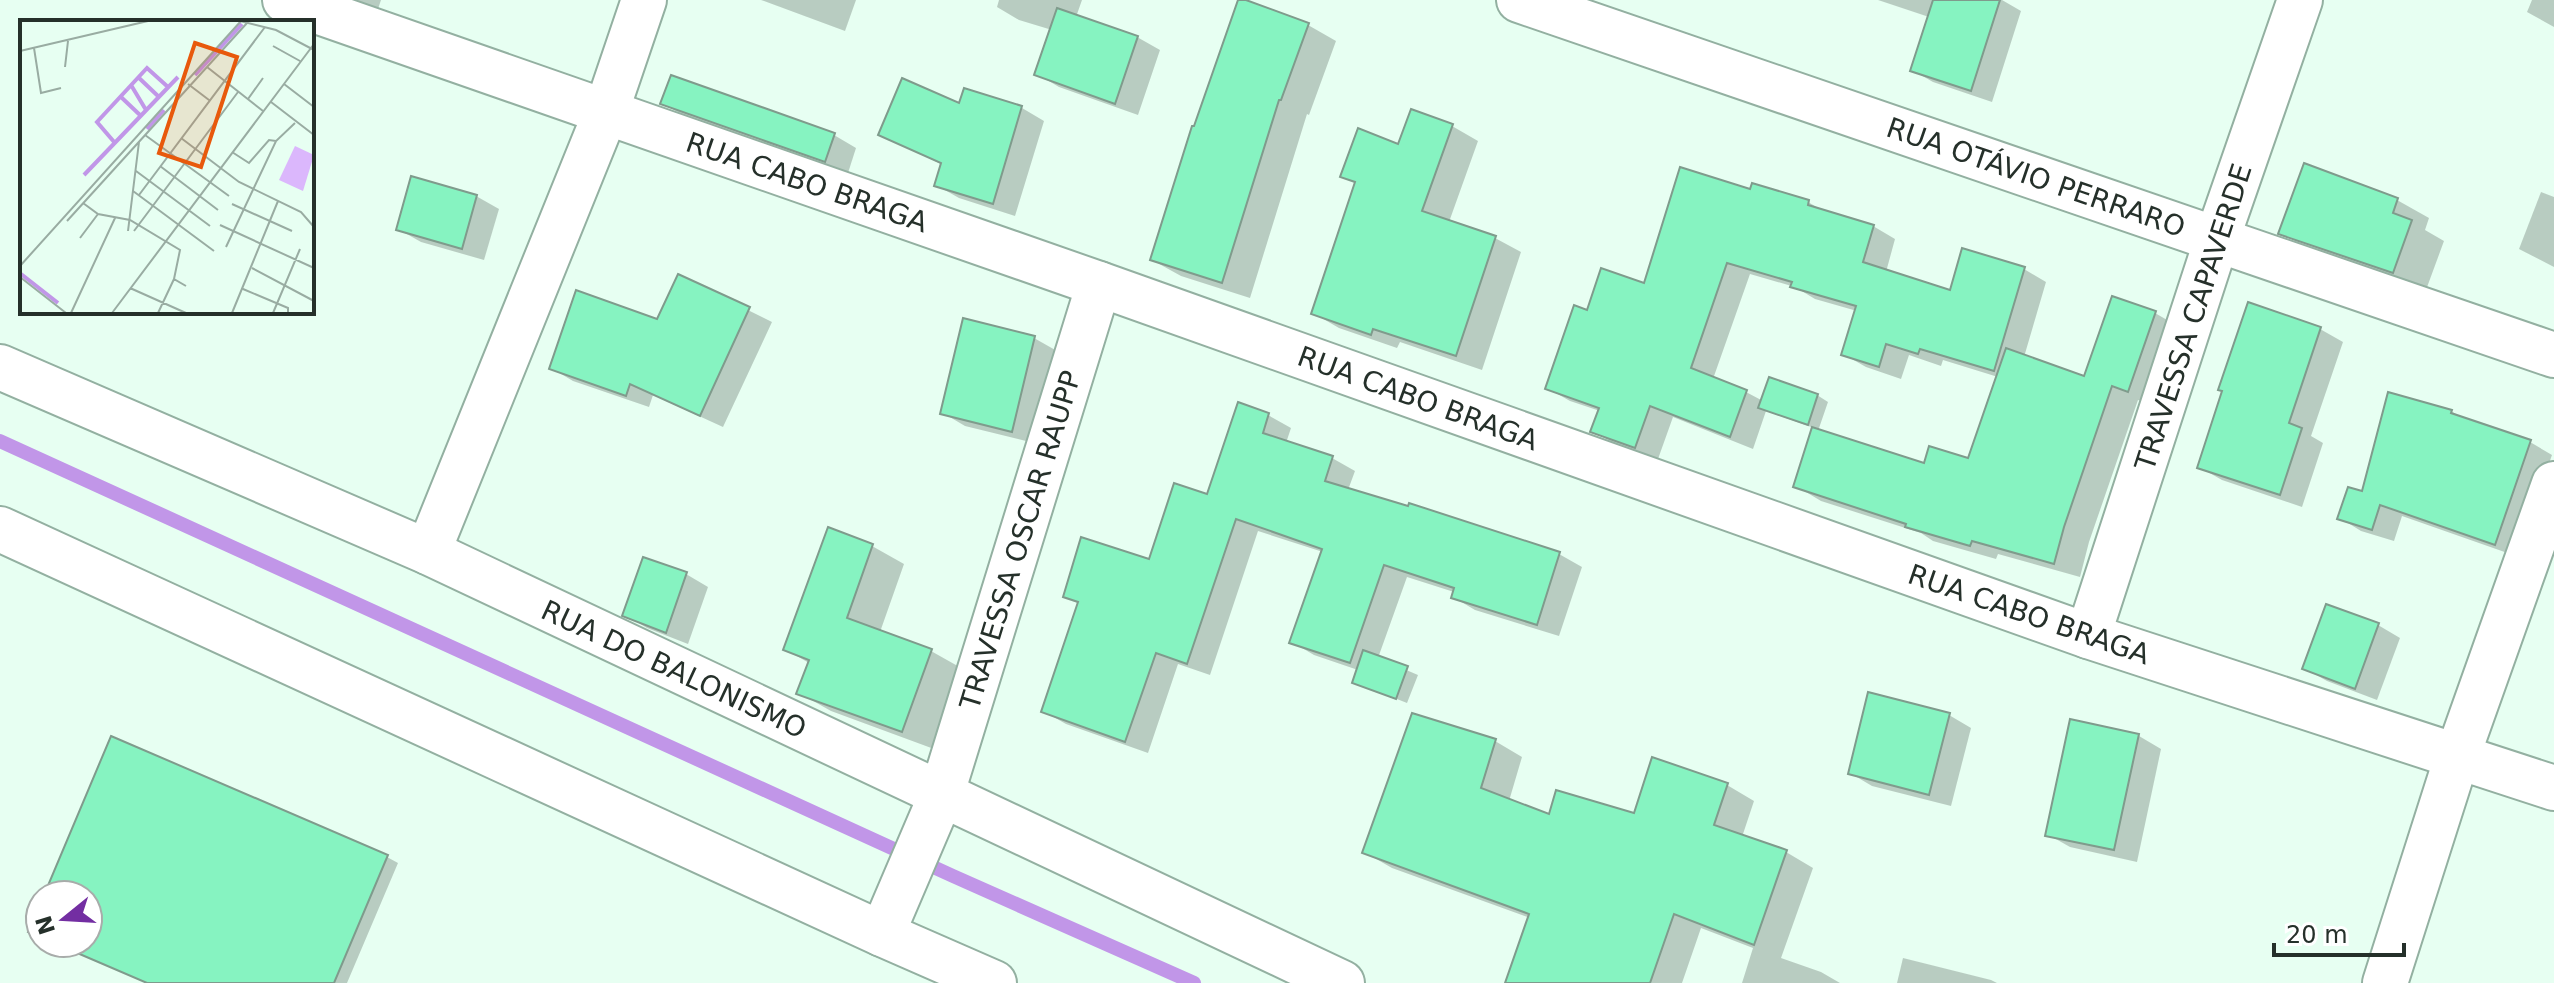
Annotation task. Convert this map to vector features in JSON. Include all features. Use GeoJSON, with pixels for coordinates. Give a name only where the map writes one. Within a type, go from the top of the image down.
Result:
{"type":"FeatureCollection","features":[{"type":"Feature","properties":{"kind":"street","name":"RUA CABO BRAGA"},"geometry":{"type":"LineString","coordinates":[[285,0],[1099,284],[2088,636],[2554,788]]}},
{"type":"Feature","properties":{"kind":"street"},"geometry":{"type":"LineString","coordinates":[[428,552],[606,112],[644,0]]}},
{"type":"Feature","properties":{"kind":"street","name":"RUA OTÁVIO PERRARO"},"geometry":{"type":"LineString","coordinates":[[1519,0],[2554,355]]}},
{"type":"Feature","properties":{"kind":"street","name":"TRAVESSA CAPAVERDE"},"geometry":{"type":"LineString","coordinates":[[2088,636],[2217,239],[2300,0]]}},
{"type":"Feature","properties":{"kind":"street","name":"TRAVESSA OSCAR RAUPP"},"geometry":{"type":"LineString","coordinates":[[889,915],[936,807],[1099,284]]}},
{"type":"Feature","properties":{"kind":"street","name":"RUA DO BALONISMO"},"geometry":{"type":"LineString","coordinates":[[0,367],[428,552],[936,807],[1342,983]]}},
{"type":"Feature","properties":{"kind":"street"},"geometry":{"type":"LineString","coordinates":[[2385,983],[2457,757],[2554,484]]}},
{"type":"Feature","properties":{"kind":"street"},"geometry":{"type":"LineString","coordinates":[[0,529],[889,915],[994,983]]}},
{"type":"Feature","properties":{"kind":"building"},"geometry":{"type":"Polygon","coordinates":[[[1238,0],[1246,0],[1309,23],[1279,100],[1222,283],[1150,260],[1192,126],[1238,0]]]}},
{"type":"Feature","properties":{"kind":"building"},"geometry":{"type":"Polygon","coordinates":[[[1933,0],[2000,0],[1971,91],[1910,71],[1933,0]]]}},
{"type":"Feature","properties":{"kind":"building"},"geometry":{"type":"Polygon","coordinates":[[[1057,8],[1138,36],[1115,104],[1034,75],[1057,8]]]}},
{"type":"Feature","properties":{"kind":"building"},"geometry":{"type":"Polygon","coordinates":[[[671,75],[835,133],[825,162],[660,104],[671,75]]]}},
{"type":"Feature","properties":{"kind":"building"},"geometry":{"type":"Polygon","coordinates":[[[902,78],[959,103],[964,88],[1022,106],[993,204],[934,186],[941,163],[878,135],[902,78]]]}},
{"type":"Feature","properties":{"kind":"building"},"geometry":{"type":"Polygon","coordinates":[[[1411,109],[1453,124],[1422,211],[1496,236],[1456,356],[1373,329],[1371,335],[1311,314],[1355,182],[1340,177],[1358,128],[1398,144],[1411,109]]]}},
{"type":"Feature","properties":{"kind":"building"},"geometry":{"type":"Polygon","coordinates":[[[2304,163],[2398,198],[2393,213],[2412,220],[2393,273],[2278,234],[2304,163]]]}},
{"type":"Feature","properties":{"kind":"building"},"geometry":{"type":"Polygon","coordinates":[[[1680,167],[1750,189],[1752,183],[1809,200],[1808,205],[1874,225],[1863,262],[1950,290],[1962,248],[2025,267],[1994,371],[1920,349],[1918,354],[1886,344],[1879,367],[1841,355],[1856,306],[1790,287],[1792,282],[1727,263],[1691,368],[1747,390],[1730,437],[1650,406],[1635,448],[1590,432],[1599,408],[1545,389],[1574,305],[1587,310],[1601,268],[1644,283],[1680,167]]]}},
{"type":"Feature","properties":{"kind":"building"},"geometry":{"type":"Polygon","coordinates":[[[411,176],[477,195],[462,249],[396,230],[411,176]]]}},
{"type":"Feature","properties":{"kind":"building"},"geometry":{"type":"Polygon","coordinates":[[[678,274],[750,307],[700,416],[630,384],[626,396],[549,369],[576,290],[657,319],[678,274]]]}},
{"type":"Feature","properties":{"kind":"building"},"geometry":{"type":"Polygon","coordinates":[[[2112,296],[2156,311],[2128,392],[2112,386],[2054,564],[1972,541],[1970,546],[1905,527],[1906,524],[1793,487],[1812,427],[1924,463],[1929,446],[1968,458],[2006,348],[2084,376],[2112,296]]]}},
{"type":"Feature","properties":{"kind":"building"},"geometry":{"type":"Polygon","coordinates":[[[2248,302],[2321,327],[2289,423],[2302,428],[2280,495],[2197,468],[2222,391],[2218,390],[2248,302]]]}},
{"type":"Feature","properties":{"kind":"building"},"geometry":{"type":"Polygon","coordinates":[[[963,318],[1035,336],[1012,432],[940,414],[963,318]]]}},
{"type":"Feature","properties":{"kind":"building"},"geometry":{"type":"Polygon","coordinates":[[[1769,377],[1818,394],[1808,425],[1758,408],[1769,377]]]}},
{"type":"Feature","properties":{"kind":"building"},"geometry":{"type":"Polygon","coordinates":[[[2388,392],[2452,410],[2451,413],[2531,440],[2495,545],[2380,505],[2372,530],[2337,519],[2348,487],[2362,491],[2388,392]]]}},
{"type":"Feature","properties":{"kind":"building"},"geometry":{"type":"Polygon","coordinates":[[[1238,402],[1269,413],[1263,433],[1333,456],[1325,481],[1408,506],[1409,503],[1560,552],[1537,625],[1451,598],[1454,588],[1384,565],[1350,663],[1289,643],[1322,549],[1236,519],[1187,664],[1156,653],[1125,742],[1041,712],[1078,602],[1063,597],[1081,537],[1149,559],[1174,483],[1207,494],[1238,402]]]}},
{"type":"Feature","properties":{"kind":"building"},"geometry":{"type":"Polygon","coordinates":[[[828,527],[873,544],[847,618],[932,649],[902,732],[796,694],[809,660],[783,650],[828,527]]]}},
{"type":"Feature","properties":{"kind":"building"},"geometry":{"type":"Polygon","coordinates":[[[643,557],[687,572],[666,633],[622,616],[643,557]]]}},
{"type":"Feature","properties":{"kind":"building"},"geometry":{"type":"Polygon","coordinates":[[[2326,604],[2379,623],[2355,689],[2302,669],[2326,604]]]}},
{"type":"Feature","properties":{"kind":"building"},"geometry":{"type":"Polygon","coordinates":[[[1363,650],[1408,666],[1396,699],[1352,683],[1363,650]]]}},
{"type":"Feature","properties":{"kind":"building"},"geometry":{"type":"Polygon","coordinates":[[[1868,692],[1950,713],[1929,795],[1848,774],[1868,692]]]}},
{"type":"Feature","properties":{"kind":"building"},"geometry":{"type":"Polygon","coordinates":[[[1412,713],[1496,739],[1481,788],[1549,814],[1556,790],[1634,813],[1652,757],[1728,783],[1714,825],[1787,850],[1754,945],[1674,914],[1650,983],[1505,983],[1529,914],[1362,853],[1412,713]]]}},
{"type":"Feature","properties":{"kind":"building"},"geometry":{"type":"Polygon","coordinates":[[[2070,719],[2139,734],[2114,850],[2045,836],[2070,719]]]}},
{"type":"Feature","properties":{"kind":"building"},"geometry":{"type":"Polygon","coordinates":[[[111,736],[388,855],[334,983],[147,983],[91,959],[104,959],[104,879],[51,879],[111,736]]]}},
{"type":"Feature","properties":{"kind":"waterway"},"geometry":{"type":"LineString","coordinates":[[0,441],[1194,983]]}}]}
